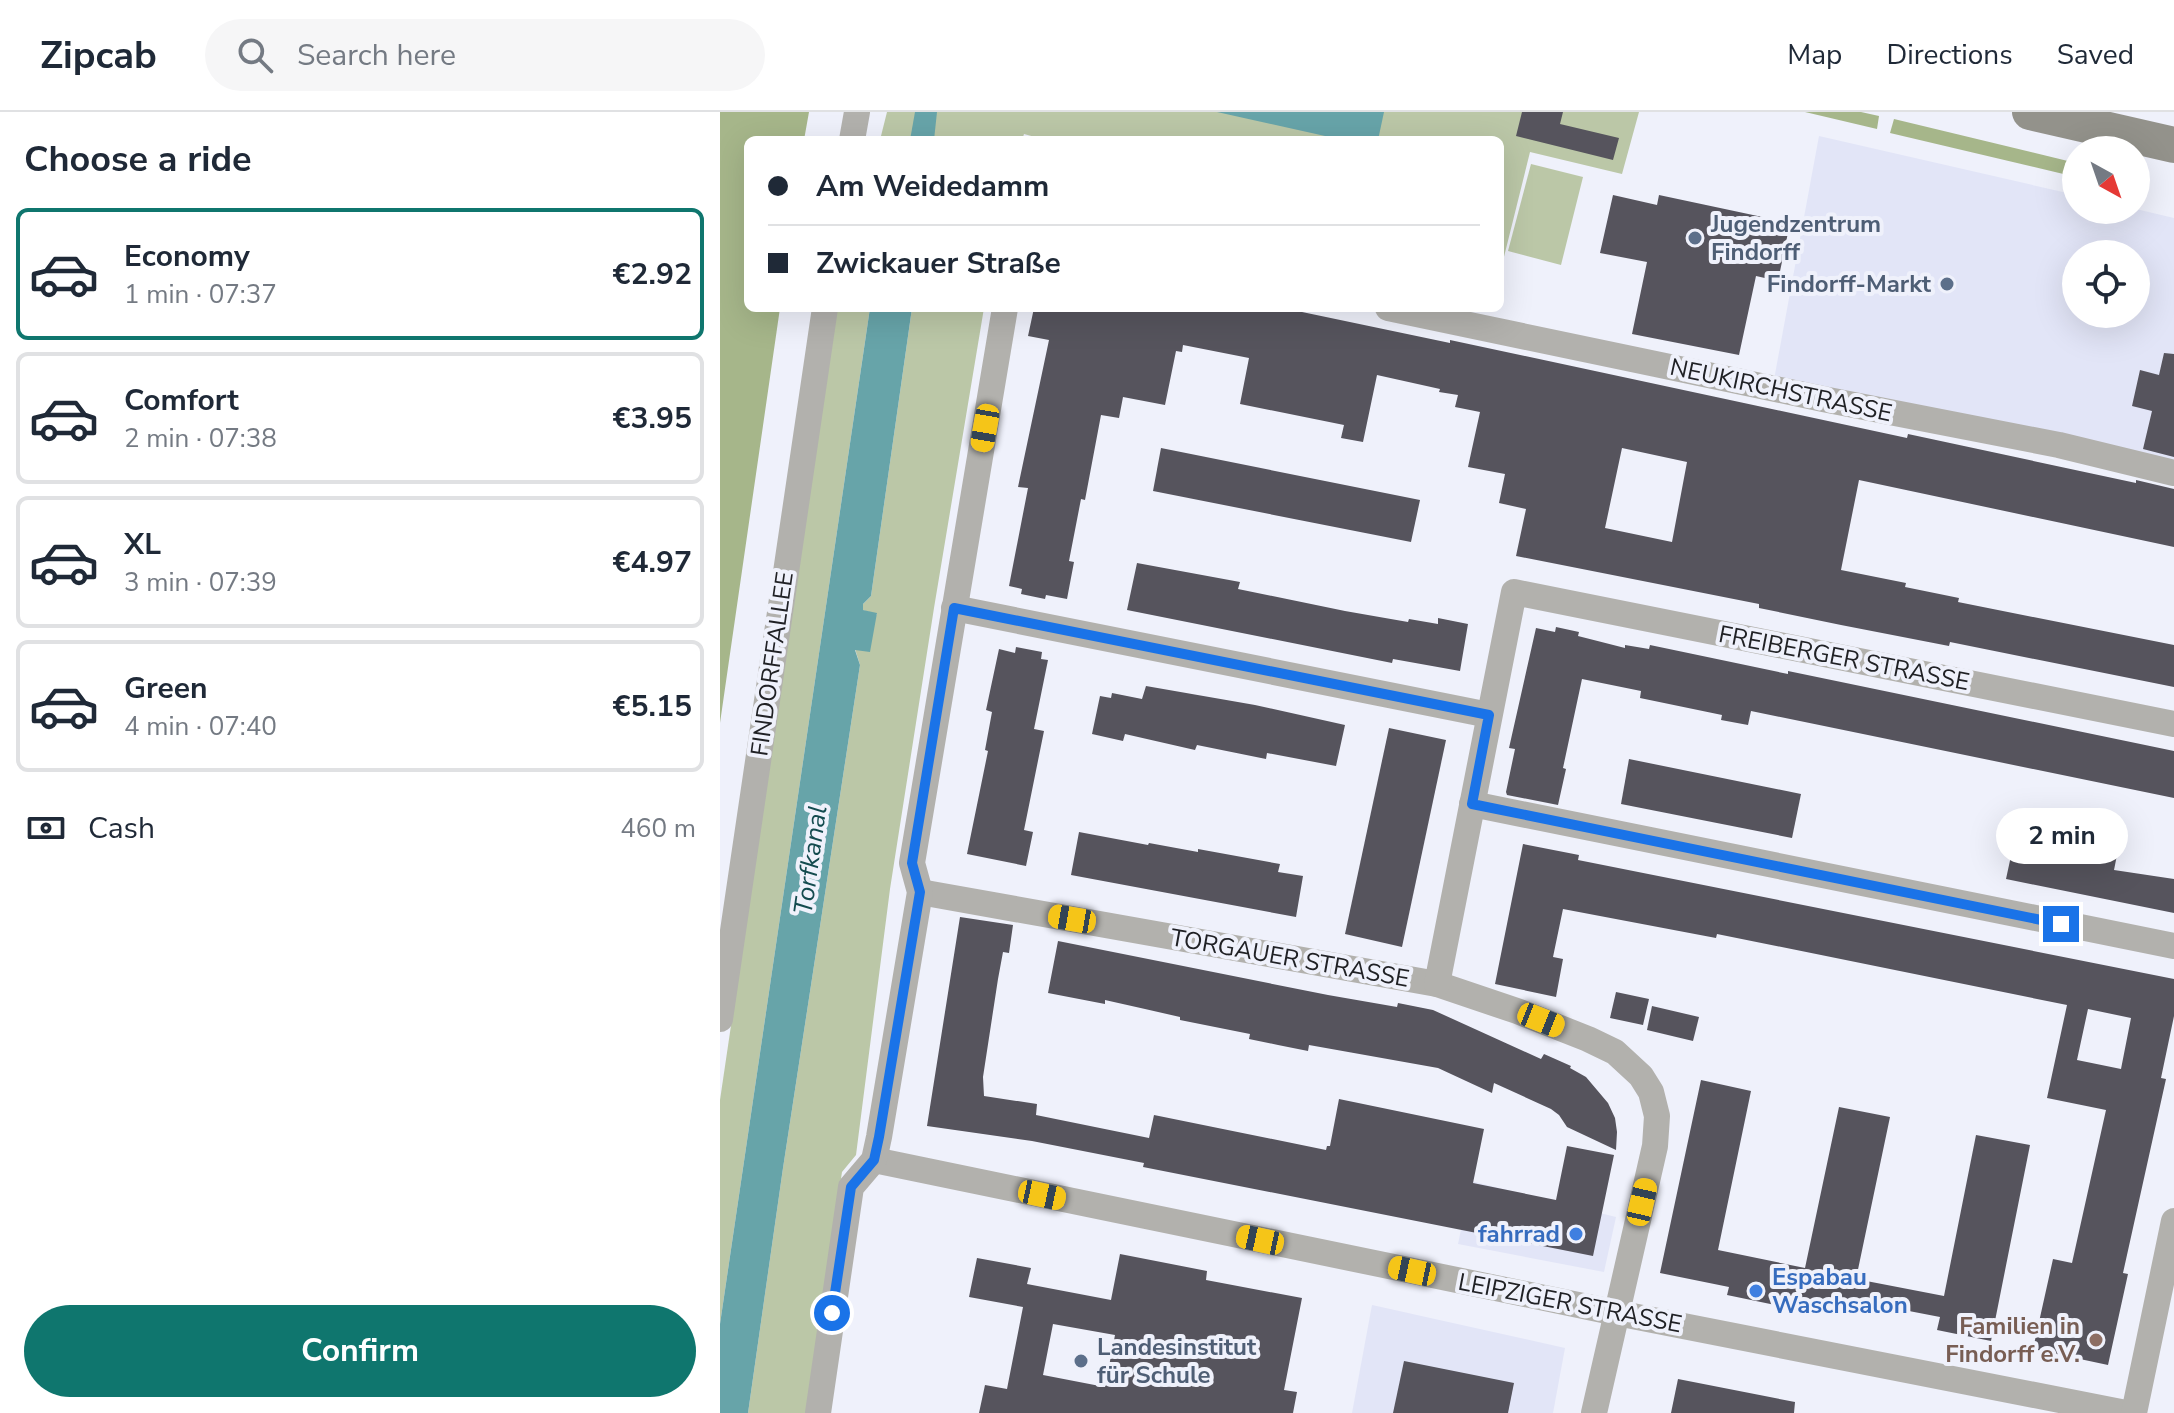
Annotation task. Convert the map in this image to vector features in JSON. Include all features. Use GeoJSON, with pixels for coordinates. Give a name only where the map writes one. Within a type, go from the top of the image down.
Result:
{"type":"FeatureCollection","features":[{"type":"Feature","properties":{"kind":"main road"},"geometry":{"type":"LineString","coordinates":[[2030,112],[2174,145]]}},
{"type":"Feature","properties":{"kind":"street"},"geometry":{"type":"LineString","coordinates":[[853,136],[857,112]]}},
{"type":"Feature","properties":{"kind":"street","name":"FINDORFFALLEE"},"geometry":{"type":"LineString","coordinates":[[720,1019],[824,312]]}},
{"type":"Feature","properties":{"kind":"street"},"geometry":{"type":"LineString","coordinates":[[818,1413],[851,1187],[874,1160],[920,892],[912,863],[1004,312]]}},
{"type":"Feature","properties":{"kind":"street","name":"NEUKIRCHSTRASSE"},"geometry":{"type":"LineString","coordinates":[[1407,312],[2059,445],[2174,473]]}},
{"type":"Feature","properties":{"kind":"street","name":"FREIBERGER STRASSE"},"geometry":{"type":"LineString","coordinates":[[1489,715],[1514,592],[2174,724]]}},
{"type":"Feature","properties":{"kind":"street"},"geometry":{"type":"LineString","coordinates":[[954,608],[1489,715],[1437,984]]}},
{"type":"Feature","properties":{"kind":"street"},"geometry":{"type":"LineString","coordinates":[[1472,804],[2174,946]]}},
{"type":"Feature","properties":{"kind":"street","name":"TORGAUER STRASSE"},"geometry":{"type":"LineString","coordinates":[[920,892],[1437,984],[1517,1011],[1615,1052],[1641,1076],[1651,1092],[1657,1116],[1655,1146],[1617,1313]]}},
{"type":"Feature","properties":{"kind":"street","name":"LEIPZIGER STRASSE"},"geometry":{"type":"LineString","coordinates":[[874,1160],[1617,1313],[2126,1413]]}},
{"type":"Feature","properties":{"kind":"street"},"geometry":{"type":"LineString","coordinates":[[2134,1413],[2174,1221]]}},
{"type":"Feature","properties":{"kind":"street"},"geometry":{"type":"LineString","coordinates":[[1594,1413],[1617,1313]]}},
{"type":"Feature","properties":{"kind":"shaded area","name":"Findorff-Markt"},"geometry":{"type":"Polygon","coordinates":[[[1819,136],[2062,192],[2062,224],[2150,224],[2150,212],[2174,218],[2174,472],[1773,385],[1819,136]]]}},
{"type":"Feature","properties":{"kind":"shaded area"},"geometry":{"type":"Polygon","coordinates":[[[1471,1181],[1616,1217],[1604,1272],[1458,1244],[1471,1181]]]}},
{"type":"Feature","properties":{"kind":"shaded area"},"geometry":{"type":"Polygon","coordinates":[[[1372,1305],[1565,1348],[1553,1413],[1352,1413],[1372,1305]]]}},
{"type":"Feature","properties":{"kind":"green space"},"geometry":{"type":"Polygon","coordinates":[[[720,112],[809,112],[805,136],[744,136],[744,312],[779,312],[720,723],[720,112]]]}},
{"type":"Feature","properties":{"kind":"green space"},"geometry":{"type":"Polygon","coordinates":[[[887,112],[1639,112],[1622,174],[1530,152],[1504,257],[1504,136],[881,136],[887,112]]]}},
{"type":"Feature","properties":{"kind":"green space"},"geometry":{"type":"Polygon","coordinates":[[[1805,112],[1861,112],[1879,116],[1877,129],[1805,112]]]}},
{"type":"Feature","properties":{"kind":"green space"},"geometry":{"type":"Polygon","coordinates":[[[1894,119],[2062,160],[2062,174],[1890,133],[1894,119]]]}},
{"type":"Feature","properties":{"kind":"green space"},"geometry":{"type":"Polygon","coordinates":[[[1531,164],[1583,177],[1561,265],[1508,251],[1531,164]]]}},
{"type":"Feature","properties":{"kind":"green space"},"geometry":{"type":"Polygon","coordinates":[[[836,312],[869,312],[720,1324],[720,1100],[836,312]]]}},
{"type":"Feature","properties":{"kind":"green space"},"geometry":{"type":"Polygon","coordinates":[[[911,312],[983,312],[890,889],[856,1155],[842,1172],[806,1413],[748,1413],[860,665],[855,649],[877,614],[862,610],[863,604],[871,596],[911,312]]]}},
{"type":"Feature","properties":{"kind":"water"},"geometry":{"type":"Polygon","coordinates":[[[915,112],[937,112],[934,136],[911,136],[915,112]]]}},
{"type":"Feature","properties":{"kind":"water"},"geometry":{"type":"Polygon","coordinates":[[[1217,112],[1384,112],[1379,136],[1325,136],[1217,112]]]}},
{"type":"Feature","properties":{"kind":"water","name":"Torfkanal"},"geometry":{"type":"Polygon","coordinates":[[[869,312],[911,312],[871,596],[863,604],[863,610],[877,613],[870,652],[855,650],[860,665],[748,1413],[720,1413],[720,1324],[869,312]]]}},
{"type":"Feature","properties":{"kind":"building"},"geometry":{"type":"Polygon","coordinates":[[[1522,112],[1563,112],[1560,124],[1619,138],[1613,160],[1516,136],[1522,112]]]}},
{"type":"Feature","properties":{"kind":"building","name":"Jugendzentrum Findorff"},"geometry":{"type":"Polygon","coordinates":[[[1613,195],[1657,205],[1659,195],[1790,223],[1778,281],[1756,276],[1739,355],[1632,334],[1647,262],[1600,253],[1613,195]]]}},
{"type":"Feature","properties":{"kind":"building"},"geometry":{"type":"Polygon","coordinates":[[[1033,312],[1302,312],[1450,343],[1450,340],[1907,438],[1908,434],[2174,489],[2174,547],[1859,480],[1841,570],[1906,583],[1905,587],[1959,598],[1958,602],[2174,645],[2174,687],[1950,642],[1949,646],[1841,625],[1759,608],[1759,604],[1516,556],[1526,509],[1499,503],[1505,474],[1468,467],[1480,412],[1455,407],[1458,395],[1377,375],[1363,442],[1341,438],[1344,425],[1240,404],[1249,358],[1183,345],[1182,352],[1176,351],[1165,405],[1123,397],[1119,418],[1101,415],[1085,500],[1081,499],[1069,561],[1074,562],[1067,599],[1021,594],[1022,589],[1009,586],[1028,488],[1018,487],[1049,340],[1028,336],[1033,312]],[[1622,448],[1605,528],[1672,542],[1687,462],[1622,448]]]}},
{"type":"Feature","properties":{"kind":"building"},"geometry":{"type":"Polygon","coordinates":[[[2164,353],[2174,354],[2174,457],[2143,449],[2152,411],[2132,406],[2140,370],[2159,375],[2164,353]]]}},
{"type":"Feature","properties":{"kind":"building"},"geometry":{"type":"Polygon","coordinates":[[[1161,448],[1420,500],[1411,542],[1153,491],[1161,448]]]}},
{"type":"Feature","properties":{"kind":"building"},"geometry":{"type":"Polygon","coordinates":[[[1137,563],[1240,582],[1238,589],[1345,611],[1408,622],[1409,619],[1438,624],[1438,618],[1468,624],[1460,671],[1393,659],[1392,663],[1127,610],[1137,563]]]}},
{"type":"Feature","properties":{"kind":"building"},"geometry":{"type":"Polygon","coordinates":[[[1556,627],[1625,648],[1625,645],[1649,649],[1650,645],[2174,751],[2174,798],[1751,711],[1748,725],[1721,720],[1722,715],[1640,698],[1641,691],[1582,679],[1558,805],[1507,795],[1515,749],[1509,748],[1536,628],[1555,632],[1556,627]]]}},
{"type":"Feature","properties":{"kind":"building"},"geometry":{"type":"Polygon","coordinates":[[[1016,647],[1042,652],[1041,659],[1048,660],[1034,729],[1044,731],[1024,830],[1033,832],[1026,866],[967,854],[988,751],[985,750],[992,712],[986,710],[999,649],[1015,653],[1016,647]]]}},
{"type":"Feature","properties":{"kind":"building"},"geometry":{"type":"Polygon","coordinates":[[[1146,686],[1345,725],[1336,766],[1267,753],[1266,759],[1197,745],[1195,750],[1125,734],[1123,741],[1092,734],[1100,696],[1111,698],[1112,693],[1142,699],[1146,686]]]}},
{"type":"Feature","properties":{"kind":"building"},"geometry":{"type":"Polygon","coordinates":[[[1389,728],[1446,740],[1402,947],[1345,934],[1389,728]]]}},
{"type":"Feature","properties":{"kind":"building"},"geometry":{"type":"Polygon","coordinates":[[[1629,759],[1801,794],[1792,838],[1621,804],[1629,759]]]}},
{"type":"Feature","properties":{"kind":"building"},"geometry":{"type":"Polygon","coordinates":[[[2017,828],[2118,850],[2114,870],[2174,879],[2174,913],[2006,879],[2017,828]]]}},
{"type":"Feature","properties":{"kind":"building"},"geometry":{"type":"Polygon","coordinates":[[[1079,832],[1280,864],[1278,872],[1303,876],[1296,917],[1071,875],[1079,832]]]}},
{"type":"Feature","properties":{"kind":"building"},"geometry":{"type":"Polygon","coordinates":[[[1523,844],[1579,855],[1578,860],[2174,979],[2174,1016],[2161,1078],[2166,1079],[2123,1273],[2128,1274],[2108,1365],[2033,1349],[2053,1259],[2072,1263],[2106,1110],[2047,1098],[2067,1005],[1717,934],[1716,938],[1563,909],[1553,957],[1563,959],[1556,997],[1495,984],[1523,844]],[[2088,1009],[2077,1060],[2121,1069],[2131,1018],[2088,1009]]]}},
{"type":"Feature","properties":{"kind":"building"},"geometry":{"type":"Polygon","coordinates":[[[960,917],[1013,925],[1009,953],[1003,952],[998,979],[983,1077],[984,1096],[1037,1104],[1036,1115],[1149,1138],[1154,1115],[1326,1150],[1330,1146],[1339,1099],[1484,1129],[1473,1183],[1556,1200],[1567,1146],[1614,1155],[1593,1256],[1143,1167],[1144,1163],[1032,1141],[927,1126],[960,917]]]}},
{"type":"Feature","properties":{"kind":"building"},"geometry":{"type":"Polygon","coordinates":[[[1058,941],[1328,995],[1433,1010],[1541,1059],[1544,1054],[1571,1066],[1586,1077],[1608,1103],[1615,1118],[1616,1150],[1567,1127],[1551,1109],[1494,1083],[1492,1093],[1438,1068],[1309,1045],[1308,1051],[1249,1039],[1250,1034],[1105,1000],[1105,1004],[1048,993],[1058,941]]]}},
{"type":"Feature","properties":{"kind":"building"},"geometry":{"type":"Polygon","coordinates":[[[1616,992],[1649,999],[1643,1025],[1610,1018],[1616,992]]]}},
{"type":"Feature","properties":{"kind":"building"},"geometry":{"type":"Polygon","coordinates":[[[1652,1006],[1699,1017],[1693,1041],[1647,1030],[1652,1006]]]}},
{"type":"Feature","properties":{"kind":"building"},"geometry":{"type":"Polygon","coordinates":[[[1701,1080],[1751,1091],[1718,1250],[1805,1268],[1839,1107],[1890,1117],[1856,1279],[1944,1296],[1976,1135],[2030,1145],[1991,1341],[1937,1330],[1940,1317],[1852,1300],[1850,1311],[1781,1298],[1780,1306],[1727,1295],[1729,1287],[1660,1273],[1701,1080]]]}},
{"type":"Feature","properties":{"kind":"building"},"geometry":{"type":"Polygon","coordinates":[[[1120,1254],[1207,1271],[1206,1280],[1302,1298],[1284,1390],[1297,1392],[1293,1413],[979,1413],[985,1385],[1007,1389],[1023,1307],[969,1297],[977,1258],[1031,1268],[1027,1284],[1111,1300],[1120,1254]],[[1053,1324],[1043,1375],[1105,1387],[1115,1335],[1053,1324]]]}},
{"type":"Feature","properties":{"kind":"building"},"geometry":{"type":"Polygon","coordinates":[[[1404,1361],[1514,1383],[1508,1413],[1393,1413],[1404,1361]]]}},
{"type":"Feature","properties":{"kind":"building"},"geometry":{"type":"Polygon","coordinates":[[[1678,1379],[1795,1402],[1794,1413],[1671,1413],[1678,1379]]]}},
{"type":"Feature","properties":{"kind":"place","name":"Jugendzentrum Findorff"},"geometry":{"type":"Point","coordinates":[1695,238]}},
{"type":"Feature","properties":{"kind":"place","name":"Findorff-Markt"},"geometry":{"type":"Point","coordinates":[1947,284]}},
{"type":"Feature","properties":{"kind":"place","name":"fahrrad"},"geometry":{"type":"Point","coordinates":[1576,1234]}},
{"type":"Feature","properties":{"kind":"place","name":"Espabau Waschsalon"},"geometry":{"type":"Point","coordinates":[1756,1291]}},
{"type":"Feature","properties":{"kind":"place","name":"Familien in Findorff e.V."},"geometry":{"type":"Point","coordinates":[2096,1340]}},
{"type":"Feature","properties":{"kind":"place","name":"Landesinstitut für Schule"},"geometry":{"type":"Point","coordinates":[1081,1361]}},
{"type":"Feature","properties":{"kind":"route"},"geometry":{"type":"LineString","coordinates":[[832,1313],[851,1187],[874,1160],[879,1137],[920,892],[912,863],[954,608],[1489,715],[1472,804],[2061,924]]}}]}
